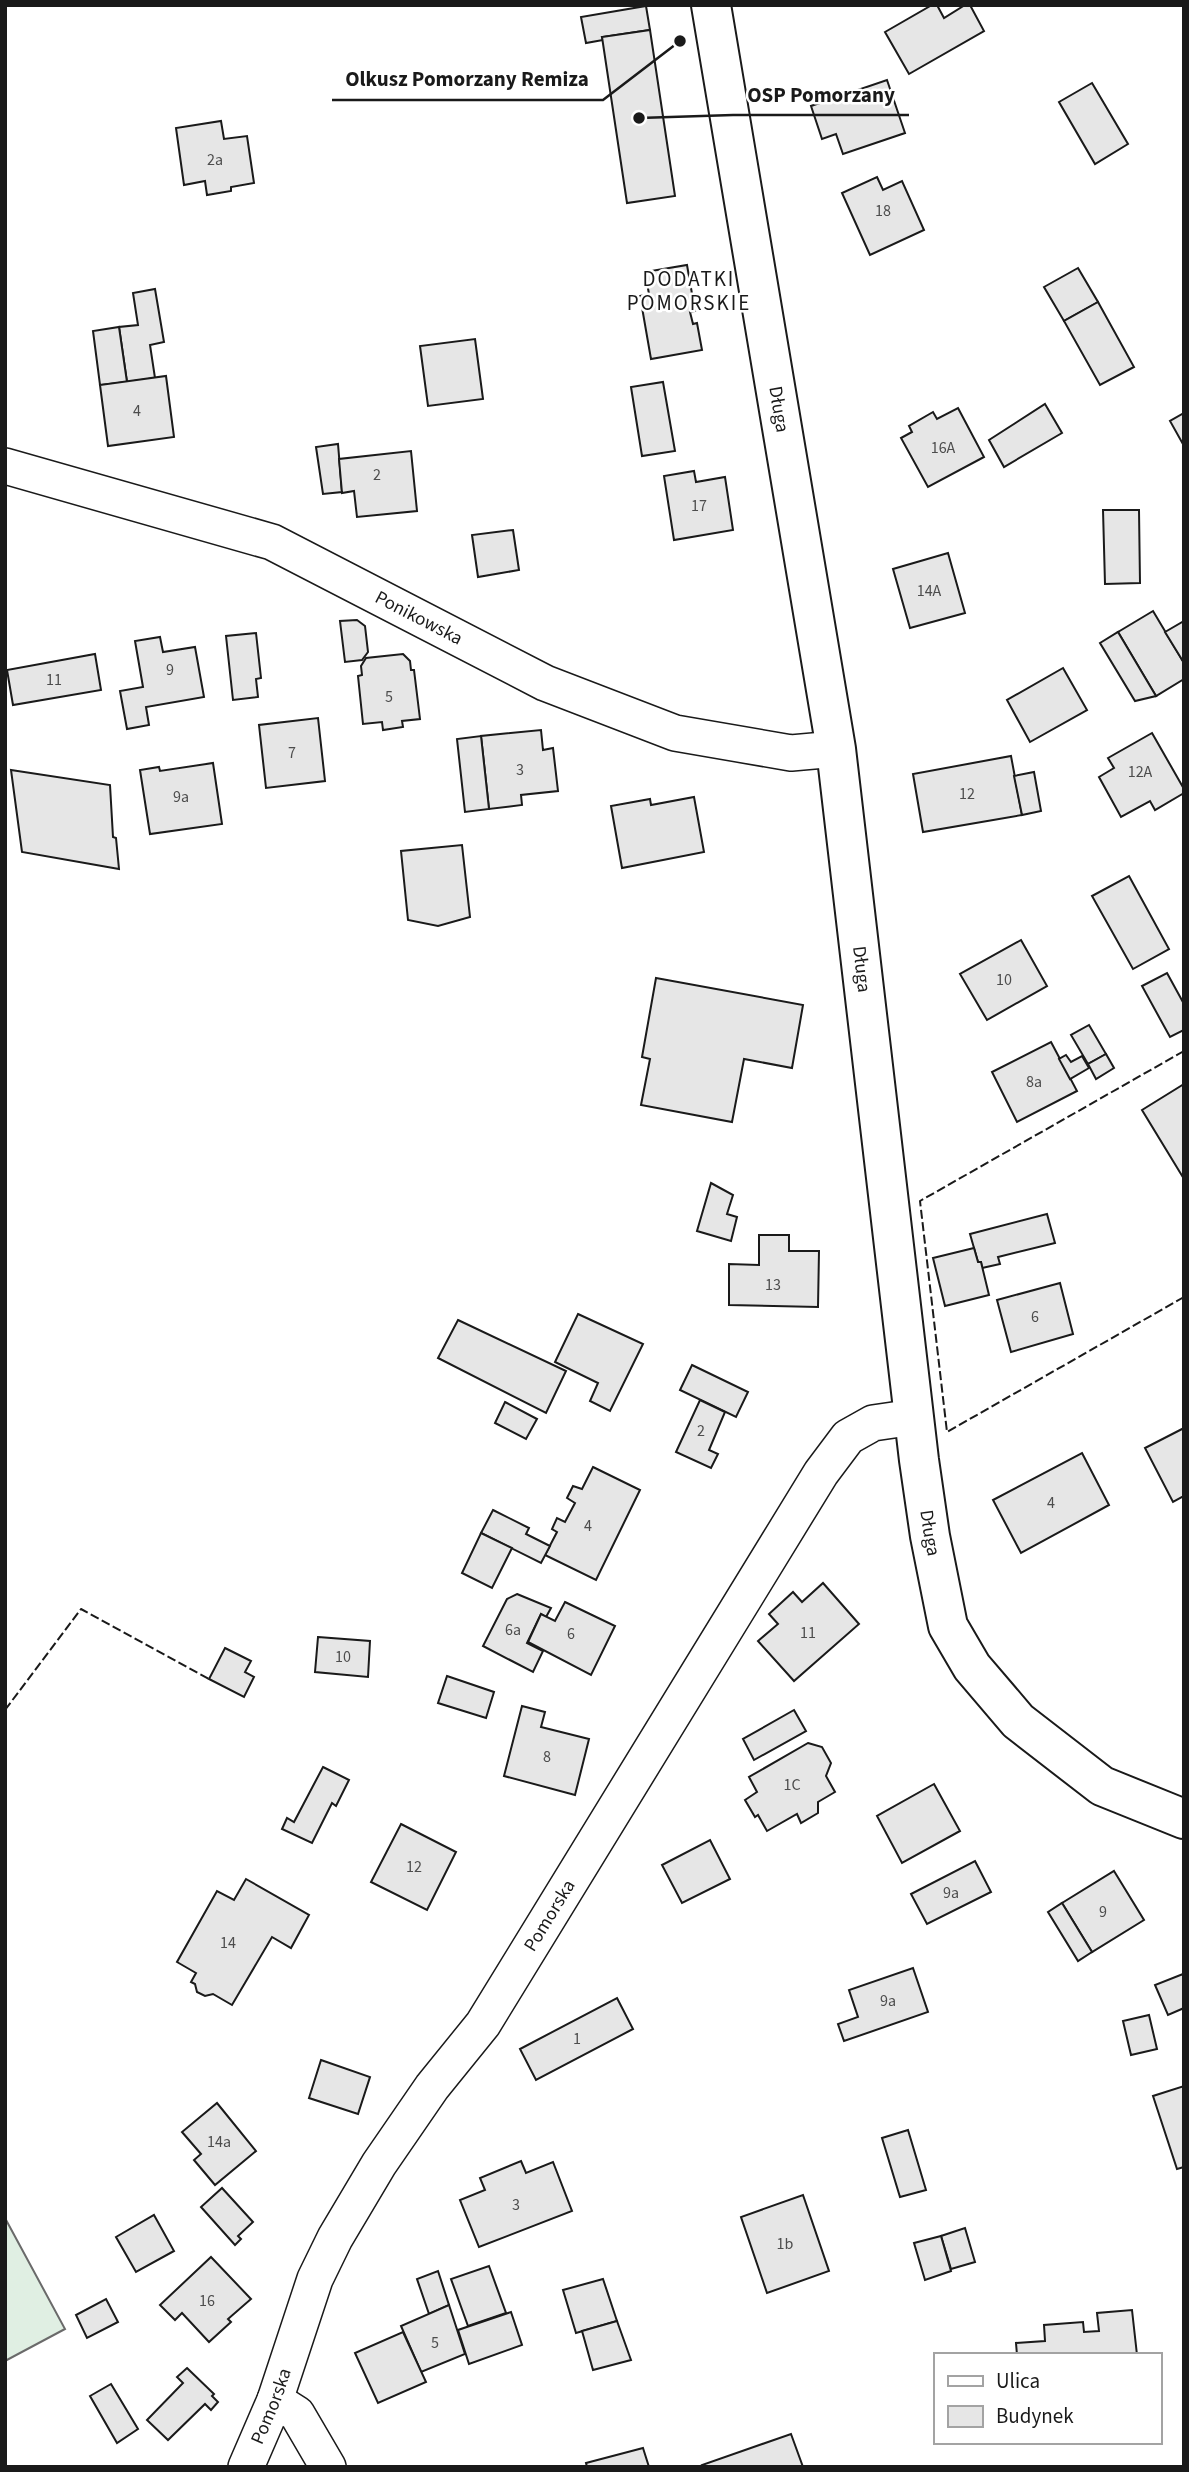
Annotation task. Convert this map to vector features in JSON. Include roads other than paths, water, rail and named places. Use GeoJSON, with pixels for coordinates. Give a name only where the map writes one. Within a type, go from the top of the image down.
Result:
{"type":"FeatureCollection","features":[{"type":"Feature","properties":{"kind":"street","name":"Długa"},"geometry":{"type":"LineString","coordinates":[[710,5],[836,749],[914,1417],[930,1536],[948,1626],[972,1667],[1018,1721],[1102,1786],[1184,1819]]}},
{"type":"Feature","properties":{"kind":"street","name":"Ponikowska"},"geometry":{"type":"LineString","coordinates":[[5,466],[272,542],[545,683],[675,733],[791,752],[836,749]]}},
{"type":"Feature","properties":{"kind":"street","name":"Pomorska"},"geometry":{"type":"LineString","coordinates":[[246,2467],[275,2400],[315,2279],[379,2164],[425,2098],[483,2024],[821,1473],[848,1437],[873,1423],[914,1417]]}},
{"type":"Feature","properties":{"kind":"street"},"geometry":{"type":"LineString","coordinates":[[275,2400],[297,2414],[328,2467]]}},
{"type":"Feature","properties":{"kind":"place","name":"Olkusz Pomorzany Remiza"},"geometry":{"type":"Point","coordinates":[680,41]}},
{"type":"Feature","properties":{"kind":"place","name":"OSP Pomorzany"},"geometry":{"type":"Point","coordinates":[639,118]}},
{"type":"Feature","properties":{"kind":"district","name":"DODATKI POMORSKIE"},"geometry":{"type":"Point","coordinates":[689,291]}}]}
